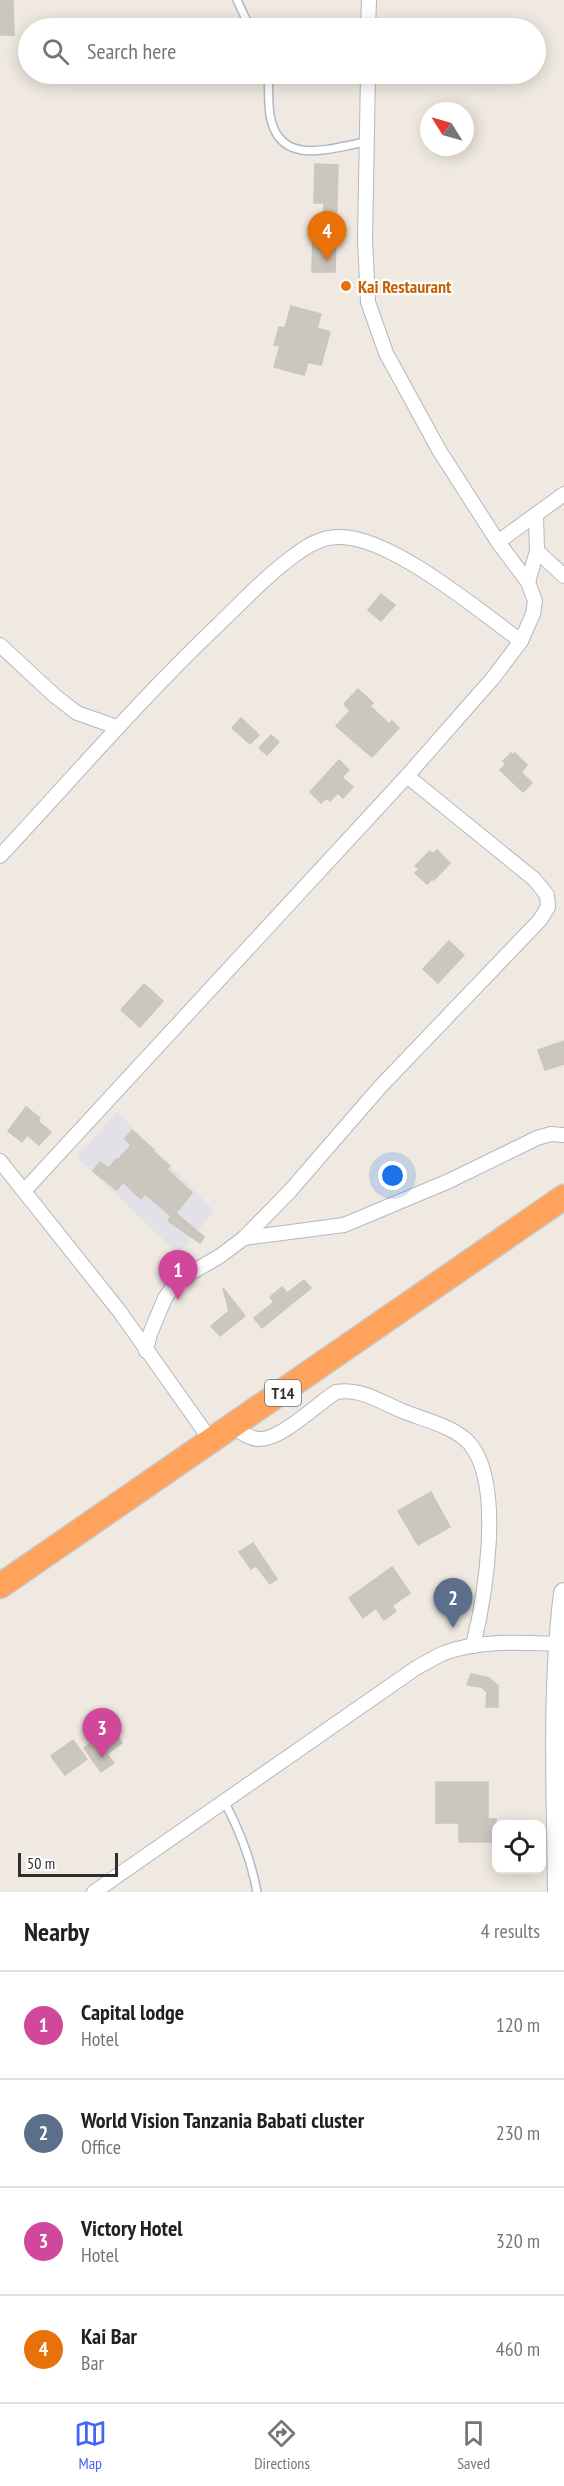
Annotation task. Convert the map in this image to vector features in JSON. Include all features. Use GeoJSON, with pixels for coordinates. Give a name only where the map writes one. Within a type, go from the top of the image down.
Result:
{"type":"FeatureCollection","features":[{"type":"Feature","properties":{"kind":"highway","name":"T14"},"geometry":{"type":"LineString","coordinates":[[0,1586],[212,1442],[564,1197]]}},
{"type":"Feature","properties":{"kind":"street"},"geometry":{"type":"LineString","coordinates":[[368,18],[369,0]]}},
{"type":"Feature","properties":{"kind":"street"},"geometry":{"type":"LineString","coordinates":[[25,1190],[407,776],[493,678],[521,641],[533,614],[535,600],[528,582],[498,542],[439,450],[386,353],[369,302],[364,240],[368,84]]}},
{"type":"Feature","properties":{"kind":"street"},"geometry":{"type":"LineString","coordinates":[[498,542],[564,494]]}},
{"type":"Feature","properties":{"kind":"street"},"geometry":{"type":"LineString","coordinates":[[528,582],[537,551],[536,516]]}},
{"type":"Feature","properties":{"kind":"street"},"geometry":{"type":"LineString","coordinates":[[0,856],[42,813],[117,727],[190,651],[263,582],[300,551],[312,544],[332,537],[368,542],[430,574],[521,641]]}},
{"type":"Feature","properties":{"kind":"street"},"geometry":{"type":"LineString","coordinates":[[537,551],[564,576]]}},
{"type":"Feature","properties":{"kind":"street"},"geometry":{"type":"LineString","coordinates":[[0,645],[54,696],[77,713],[117,727]]}},
{"type":"Feature","properties":{"kind":"street"},"geometry":{"type":"LineString","coordinates":[[146,1351],[150,1335],[169,1290],[177,1281],[220,1256],[244,1238],[290,1191],[380,1087],[532,928],[548,907],[547,895],[534,879],[407,776]]}},
{"type":"Feature","properties":{"kind":"street"},"geometry":{"type":"LineString","coordinates":[[244,1238],[344,1225],[449,1181],[537,1138],[551,1134],[564,1135]]}},
{"type":"Feature","properties":{"kind":"street"},"geometry":{"type":"LineString","coordinates":[[0,1161],[120,1312],[212,1442]]}},
{"type":"Feature","properties":{"kind":"street"},"geometry":{"type":"LineString","coordinates":[[233,1427],[255,1439],[266,1439],[278,1435],[336,1392],[348,1390],[371,1395],[395,1408],[450,1430],[469,1443],[479,1457],[484,1478],[488,1498],[489,1539],[482,1611],[473,1646]]}},
{"type":"Feature","properties":{"kind":"street"},"geometry":{"type":"LineString","coordinates":[[558,1892],[556,1707],[564,1593]]}},
{"type":"Feature","properties":{"kind":"street"},"geometry":{"type":"LineString","coordinates":[[94,1892],[416,1668],[444,1653],[499,1643],[561,1644]]}},
{"type":"Feature","properties":{"kind":"lane"},"geometry":{"type":"LineString","coordinates":[[237,0],[245,18]]}},
{"type":"Feature","properties":{"kind":"lane"},"geometry":{"type":"LineString","coordinates":[[268,84],[270,117],[280,139],[290,149],[302,152],[366,142]]}},
{"type":"Feature","properties":{"kind":"lane"},"geometry":{"type":"LineString","coordinates":[[224,1801],[241,1833],[252,1865],[257,1892]]}},
{"type":"Feature","properties":{"kind":"shaded area"},"geometry":{"type":"Polygon","coordinates":[[[117,1112],[214,1211],[178,1254],[77,1157],[117,1112]]]}},
{"type":"Feature","properties":{"kind":"building"},"geometry":{"type":"Polygon","coordinates":[[[0,0],[13,0],[14,35],[0,35],[0,0]]]}},
{"type":"Feature","properties":{"kind":"building"},"geometry":{"type":"Polygon","coordinates":[[[315,164],[338,165],[335,272],[312,272],[313,233],[323,233],[324,203],[314,203],[315,164]]]}},
{"type":"Feature","properties":{"kind":"building"},"geometry":{"type":"Polygon","coordinates":[[[291,306],[321,314],[317,328],[330,332],[321,365],[308,362],[304,375],[274,367],[280,346],[274,345],[279,327],[285,328],[291,306]]]}},
{"type":"Feature","properties":{"kind":"building"},"geometry":{"type":"Polygon","coordinates":[[[381,594],[395,605],[381,621],[368,610],[381,594]]]}},
{"type":"Feature","properties":{"kind":"building"},"geometry":{"type":"Polygon","coordinates":[[[358,689],[373,703],[370,706],[389,724],[392,721],[399,728],[372,757],[336,726],[350,711],[344,704],[358,689]]]}},
{"type":"Feature","properties":{"kind":"building"},"geometry":{"type":"Polygon","coordinates":[[[241,718],[259,735],[250,744],[232,728],[241,718]]]}},
{"type":"Feature","properties":{"kind":"building"},"geometry":{"type":"Polygon","coordinates":[[[271,735],[279,742],[267,755],[259,748],[271,735]]]}},
{"type":"Feature","properties":{"kind":"building"},"geometry":{"type":"Polygon","coordinates":[[[511,753],[513,755],[515,753],[527,765],[521,772],[532,783],[523,792],[500,770],[506,764],[503,761],[511,753]]]}},
{"type":"Feature","properties":{"kind":"building"},"geometry":{"type":"Polygon","coordinates":[[[339,760],[349,770],[342,777],[353,787],[343,798],[338,793],[330,801],[326,798],[321,803],[310,792],[339,760]]]}},
{"type":"Feature","properties":{"kind":"building"},"geometry":{"type":"Polygon","coordinates":[[[437,850],[450,863],[427,884],[415,873],[419,869],[415,866],[430,851],[433,854],[437,850]]]}},
{"type":"Feature","properties":{"kind":"building"},"geometry":{"type":"Polygon","coordinates":[[[449,941],[464,955],[438,983],[423,969],[449,941]]]}},
{"type":"Feature","properties":{"kind":"building"},"geometry":{"type":"Polygon","coordinates":[[[144,984],[163,1001],[140,1027],[121,1010],[144,984]]]}},
{"type":"Feature","properties":{"kind":"building"},"geometry":{"type":"Polygon","coordinates":[[[564,1041],[564,1064],[545,1070],[538,1050],[564,1041]]]}},
{"type":"Feature","properties":{"kind":"building"},"geometry":{"type":"Polygon","coordinates":[[[26,1107],[40,1118],[38,1121],[51,1132],[39,1145],[27,1135],[22,1142],[8,1131],[26,1107]]]}},
{"type":"Feature","properties":{"kind":"building"},"geometry":{"type":"Polygon","coordinates":[[[132,1130],[170,1166],[167,1169],[192,1193],[176,1213],[204,1237],[200,1243],[168,1221],[171,1216],[145,1194],[141,1199],[123,1182],[117,1190],[93,1171],[100,1162],[109,1168],[116,1159],[117,1161],[131,1145],[125,1139],[132,1130]]]}},
{"type":"Feature","properties":{"kind":"building"},"geometry":{"type":"Polygon","coordinates":[[[304,1280],[311,1288],[262,1328],[254,1318],[274,1302],[270,1297],[282,1287],[287,1293],[304,1280]]]}},
{"type":"Feature","properties":{"kind":"building"},"geometry":{"type":"Polygon","coordinates":[[[223,1288],[245,1316],[220,1336],[211,1326],[229,1311],[223,1288]]]}},
{"type":"Feature","properties":{"kind":"building"},"geometry":{"type":"Polygon","coordinates":[[[431,1492],[450,1527],[418,1545],[398,1511],[431,1492]]]}},
{"type":"Feature","properties":{"kind":"building"},"geometry":{"type":"Polygon","coordinates":[[[253,1543],[277,1579],[270,1584],[256,1566],[251,1569],[239,1552],[253,1543]]]}},
{"type":"Feature","properties":{"kind":"building"},"geometry":{"type":"Polygon","coordinates":[[[392,1567],[410,1593],[392,1606],[396,1611],[384,1620],[376,1608],[363,1618],[349,1598],[392,1567]]]}},
{"type":"Feature","properties":{"kind":"building"},"geometry":{"type":"Polygon","coordinates":[[[471,1674],[489,1678],[498,1686],[498,1707],[486,1707],[487,1692],[481,1687],[467,1685],[471,1674]]]}},
{"type":"Feature","properties":{"kind":"building"},"geometry":{"type":"Polygon","coordinates":[[[112,1728],[122,1743],[107,1754],[114,1763],[101,1772],[84,1748],[112,1728]]]}},
{"type":"Feature","properties":{"kind":"building"},"geometry":{"type":"Polygon","coordinates":[[[73,1740],[87,1759],[65,1775],[51,1756],[73,1740]]]}},
{"type":"Feature","properties":{"kind":"building"},"geometry":{"type":"Polygon","coordinates":[[[436,1782],[488,1782],[488,1819],[496,1819],[492,1820],[492,1842],[459,1842],[459,1823],[436,1823],[436,1782]]]}},
{"type":"Feature","properties":{"kind":"place","name":"Kai Bar"},"geometry":{"type":"Point","coordinates":[327,261]}},
{"type":"Feature","properties":{"kind":"place","name":"Kai Restaurant"},"geometry":{"type":"Point","coordinates":[346,286]}},
{"type":"Feature","properties":{"kind":"place","name":"Capital lodge"},"geometry":{"type":"Point","coordinates":[178,1300]}},
{"type":"Feature","properties":{"kind":"place","name":"World Vision Tanzania Babati cluster"},"geometry":{"type":"Point","coordinates":[453,1628]}},
{"type":"Feature","properties":{"kind":"place","name":"Victory Hotel"},"geometry":{"type":"Point","coordinates":[102,1758]}}]}
